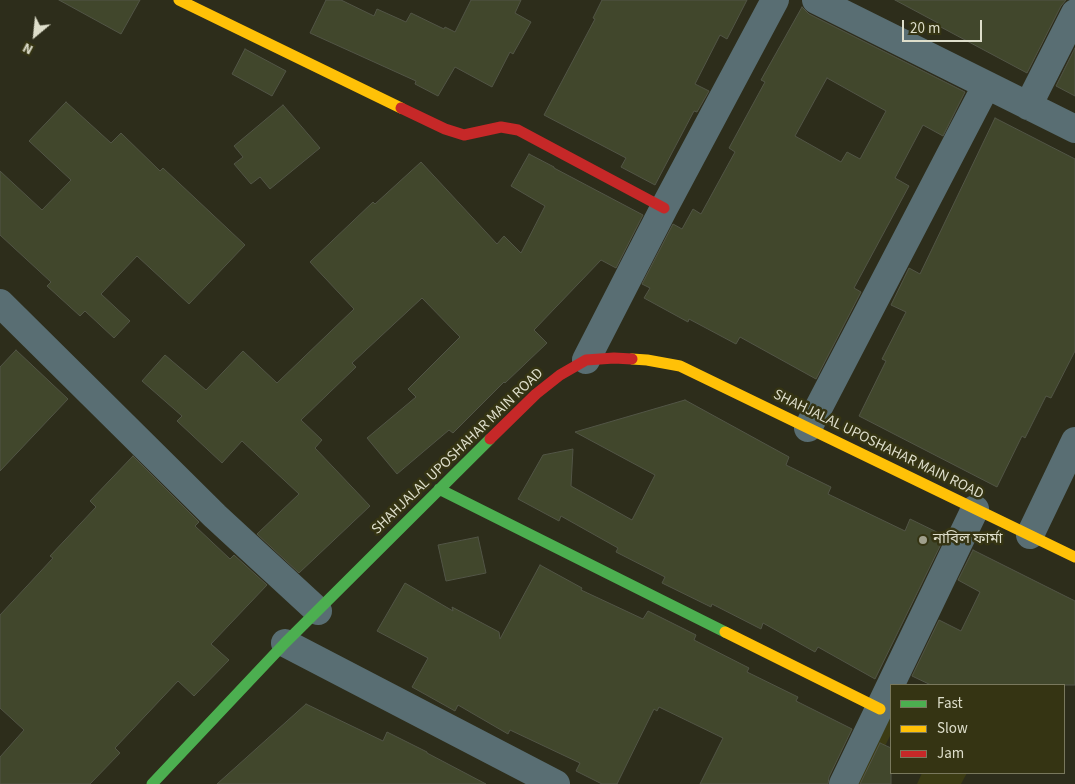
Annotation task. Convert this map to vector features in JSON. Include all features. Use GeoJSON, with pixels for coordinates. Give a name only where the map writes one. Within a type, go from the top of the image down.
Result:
{"type":"FeatureCollection","features":[{"type":"Feature","properties":{"kind":"main road"},"geometry":{"type":"LineString","coordinates":[[179,0],[445,129],[464,135],[501,127],[518,130],[664,208]]}},
{"type":"Feature","properties":{"kind":"main road","name":"SHAHJALAL UPOSHAHAR MAIN ROAD"},"geometry":{"type":"LineString","coordinates":[[152,784],[318,610],[536,394],[560,375],[586,360],[614,358],[647,360],[680,366],[1075,557]]}},
{"type":"Feature","properties":{"kind":"main road"},"geometry":{"type":"LineString","coordinates":[[439,489],[880,709]]}},
{"type":"Feature","properties":{"kind":"street"},"geometry":{"type":"LineString","coordinates":[[586,360],[664,208],[775,0]]}},
{"type":"Feature","properties":{"kind":"street"},"geometry":{"type":"LineString","coordinates":[[816,0],[1075,129]]}},
{"type":"Feature","properties":{"kind":"street"},"geometry":{"type":"LineString","coordinates":[[1028,106],[1075,13]]}},
{"type":"Feature","properties":{"kind":"street"},"geometry":{"type":"LineString","coordinates":[[808,428],[986,86]]}},
{"type":"Feature","properties":{"kind":"street"},"geometry":{"type":"LineString","coordinates":[[0,303],[215,516],[318,610]]}},
{"type":"Feature","properties":{"kind":"street"},"geometry":{"type":"LineString","coordinates":[[1030,534],[1075,441]]}},
{"type":"Feature","properties":{"kind":"street"},"geometry":{"type":"LineString","coordinates":[[892,684],[975,509]]}},
{"type":"Feature","properties":{"kind":"street"},"geometry":{"type":"LineString","coordinates":[[285,644],[556,784]]}},
{"type":"Feature","properties":{"kind":"street"},"geometry":{"type":"LineString","coordinates":[[843,784],[890,688]]}},
{"type":"Feature","properties":{"kind":"shaded area"},"geometry":{"type":"Polygon","coordinates":[[[890,716],[890,736],[866,784],[853,784],[890,716]]]}},
{"type":"Feature","properties":{"kind":"shaded area"},"geometry":{"type":"Polygon","coordinates":[[[922,774],[966,774],[961,784],[917,784],[922,774]]]}},
{"type":"Feature","properties":{"kind":"building"},"geometry":{"type":"Polygon","coordinates":[[[59,0],[140,0],[121,34],[59,0]]]}},
{"type":"Feature","properties":{"kind":"building"},"geometry":{"type":"Polygon","coordinates":[[[326,0],[341,0],[374,16],[377,9],[406,22],[411,13],[444,29],[445,27],[455,32],[471,0],[521,0],[515,13],[531,22],[513,54],[510,52],[492,87],[455,67],[438,96],[415,84],[416,81],[310,33],[326,0]]]}},
{"type":"Feature","properties":{"kind":"building"},"geometry":{"type":"Polygon","coordinates":[[[602,0],[747,0],[727,39],[720,35],[695,84],[709,91],[697,112],[694,111],[655,185],[621,167],[626,158],[544,115],[595,19],[593,18],[602,0]]]}},
{"type":"Feature","properties":{"kind":"building"},"geometry":{"type":"Polygon","coordinates":[[[895,0],[1066,0],[1061,6],[1027,73],[937,25],[938,23],[895,0]]]}},
{"type":"Feature","properties":{"kind":"building"},"geometry":{"type":"Polygon","coordinates":[[[802,7],[809,14],[965,92],[943,136],[923,125],[895,178],[909,186],[854,288],[861,292],[816,379],[740,337],[736,344],[689,319],[688,322],[644,298],[650,288],[642,284],[673,224],[682,229],[693,209],[701,214],[735,152],[729,148],[765,82],[761,80],[802,7]],[[827,78],[795,136],[841,162],[847,152],[860,159],[886,111],[827,78]]]}},
{"type":"Feature","properties":{"kind":"building"},"geometry":{"type":"Polygon","coordinates":[[[1075,48],[1075,96],[1056,86],[1075,48]]]}},
{"type":"Feature","properties":{"kind":"building"},"geometry":{"type":"Polygon","coordinates":[[[245,49],[286,71],[272,96],[232,74],[245,49]]]}},
{"type":"Feature","properties":{"kind":"building"},"geometry":{"type":"Polygon","coordinates":[[[66,102],[111,143],[121,133],[160,171],[163,168],[245,245],[189,304],[137,256],[101,294],[130,321],[114,338],[85,311],[80,316],[47,286],[51,282],[0,235],[0,171],[42,210],[71,180],[29,141],[66,102]]]}},
{"type":"Feature","properties":{"kind":"building"},"geometry":{"type":"Polygon","coordinates":[[[283,105],[320,148],[270,189],[260,177],[251,184],[234,164],[243,157],[234,146],[283,105]]]}},
{"type":"Feature","properties":{"kind":"building"},"geometry":{"type":"Polygon","coordinates":[[[995,118],[1075,159],[1075,351],[1051,398],[1046,396],[1025,438],[1022,436],[997,487],[859,416],[886,361],[882,359],[906,312],[891,305],[909,268],[920,274],[995,118]]]}},
{"type":"Feature","properties":{"kind":"building"},"geometry":{"type":"Polygon","coordinates":[[[529,154],[643,215],[616,268],[601,260],[534,330],[547,343],[504,382],[453,433],[449,430],[397,474],[367,438],[416,397],[408,389],[460,337],[422,298],[352,363],[356,367],[301,420],[322,440],[315,448],[370,506],[299,573],[257,534],[299,494],[242,441],[222,463],[177,421],[182,416],[142,381],[165,355],[206,390],[243,351],[277,383],[354,309],[310,262],[373,202],[375,204],[421,162],[497,244],[504,236],[521,253],[545,206],[511,186],[529,154]]]}},
{"type":"Feature","properties":{"kind":"building"},"geometry":{"type":"Polygon","coordinates":[[[16,350],[68,399],[0,471],[0,367],[16,350]]]}},
{"type":"Feature","properties":{"kind":"building"},"geometry":{"type":"Polygon","coordinates":[[[685,400],[789,457],[786,465],[831,487],[828,494],[905,531],[910,519],[945,536],[875,679],[818,647],[815,652],[763,623],[761,629],[712,604],[711,607],[662,583],[665,577],[616,552],[618,548],[561,516],[559,521],[518,499],[543,455],[573,449],[571,486],[632,520],[655,475],[575,432],[685,400]]]}},
{"type":"Feature","properties":{"kind":"building"},"geometry":{"type":"Polygon","coordinates":[[[133,456],[199,522],[195,526],[230,559],[234,555],[267,585],[211,644],[229,660],[194,696],[178,681],[115,748],[120,753],[90,784],[0,784],[0,757],[24,730],[0,708],[0,615],[53,558],[50,556],[96,507],[90,501],[133,456]]]}},
{"type":"Feature","properties":{"kind":"building"},"geometry":{"type":"Polygon","coordinates":[[[478,537],[486,573],[446,581],[438,545],[478,537]]]}},
{"type":"Feature","properties":{"kind":"building"},"geometry":{"type":"Polygon","coordinates":[[[973,550],[1075,601],[1075,685],[929,684],[912,676],[939,620],[961,631],[980,592],[958,580],[973,550]]]}},
{"type":"Feature","properties":{"kind":"building"},"geometry":{"type":"Polygon","coordinates":[[[540,565],[582,588],[581,590],[643,619],[648,611],[696,635],[694,640],[749,668],[747,672],[798,697],[796,701],[852,729],[829,777],[828,784],[700,784],[723,738],[659,707],[657,711],[654,709],[617,784],[602,784],[576,771],[580,763],[510,730],[508,734],[458,705],[455,711],[412,687],[428,658],[377,631],[405,583],[453,611],[452,607],[499,632],[500,639],[540,565]]]}},
{"type":"Feature","properties":{"kind":"building"},"geometry":{"type":"Polygon","coordinates":[[[306,704],[383,741],[387,732],[486,784],[217,784],[306,704]]]}},
{"type":"Feature","properties":{"kind":"building"},"geometry":{"type":"Polygon","coordinates":[[[880,743],[890,748],[891,784],[860,784],[880,743]]]}},
{"type":"Feature","properties":{"kind":"traffic: fast"},"geometry":{"type":"LineString","coordinates":[[152,784],[285,643],[490,439]]}},
{"type":"Feature","properties":{"kind":"traffic: fast"},"geometry":{"type":"LineString","coordinates":[[439,489],[725,632]]}},
{"type":"Feature","properties":{"kind":"traffic: slow"},"geometry":{"type":"LineString","coordinates":[[179,0],[401,108]]}},
{"type":"Feature","properties":{"kind":"traffic: slow"},"geometry":{"type":"LineString","coordinates":[[632,359],[680,366],[1075,557]]}},
{"type":"Feature","properties":{"kind":"traffic: slow"},"geometry":{"type":"LineString","coordinates":[[725,632],[880,709]]}},
{"type":"Feature","properties":{"kind":"traffic: jam"},"geometry":{"type":"LineString","coordinates":[[401,108],[445,129],[464,135],[501,127],[518,130],[664,208]]}},
{"type":"Feature","properties":{"kind":"traffic: jam"},"geometry":{"type":"LineString","coordinates":[[490,439],[536,394],[560,375],[586,360],[632,359]]}},
{"type":"Feature","properties":{"kind":"place","name":"নাবিল ফার্মা"},"geometry":{"type":"Point","coordinates":[923,540]}}]}
